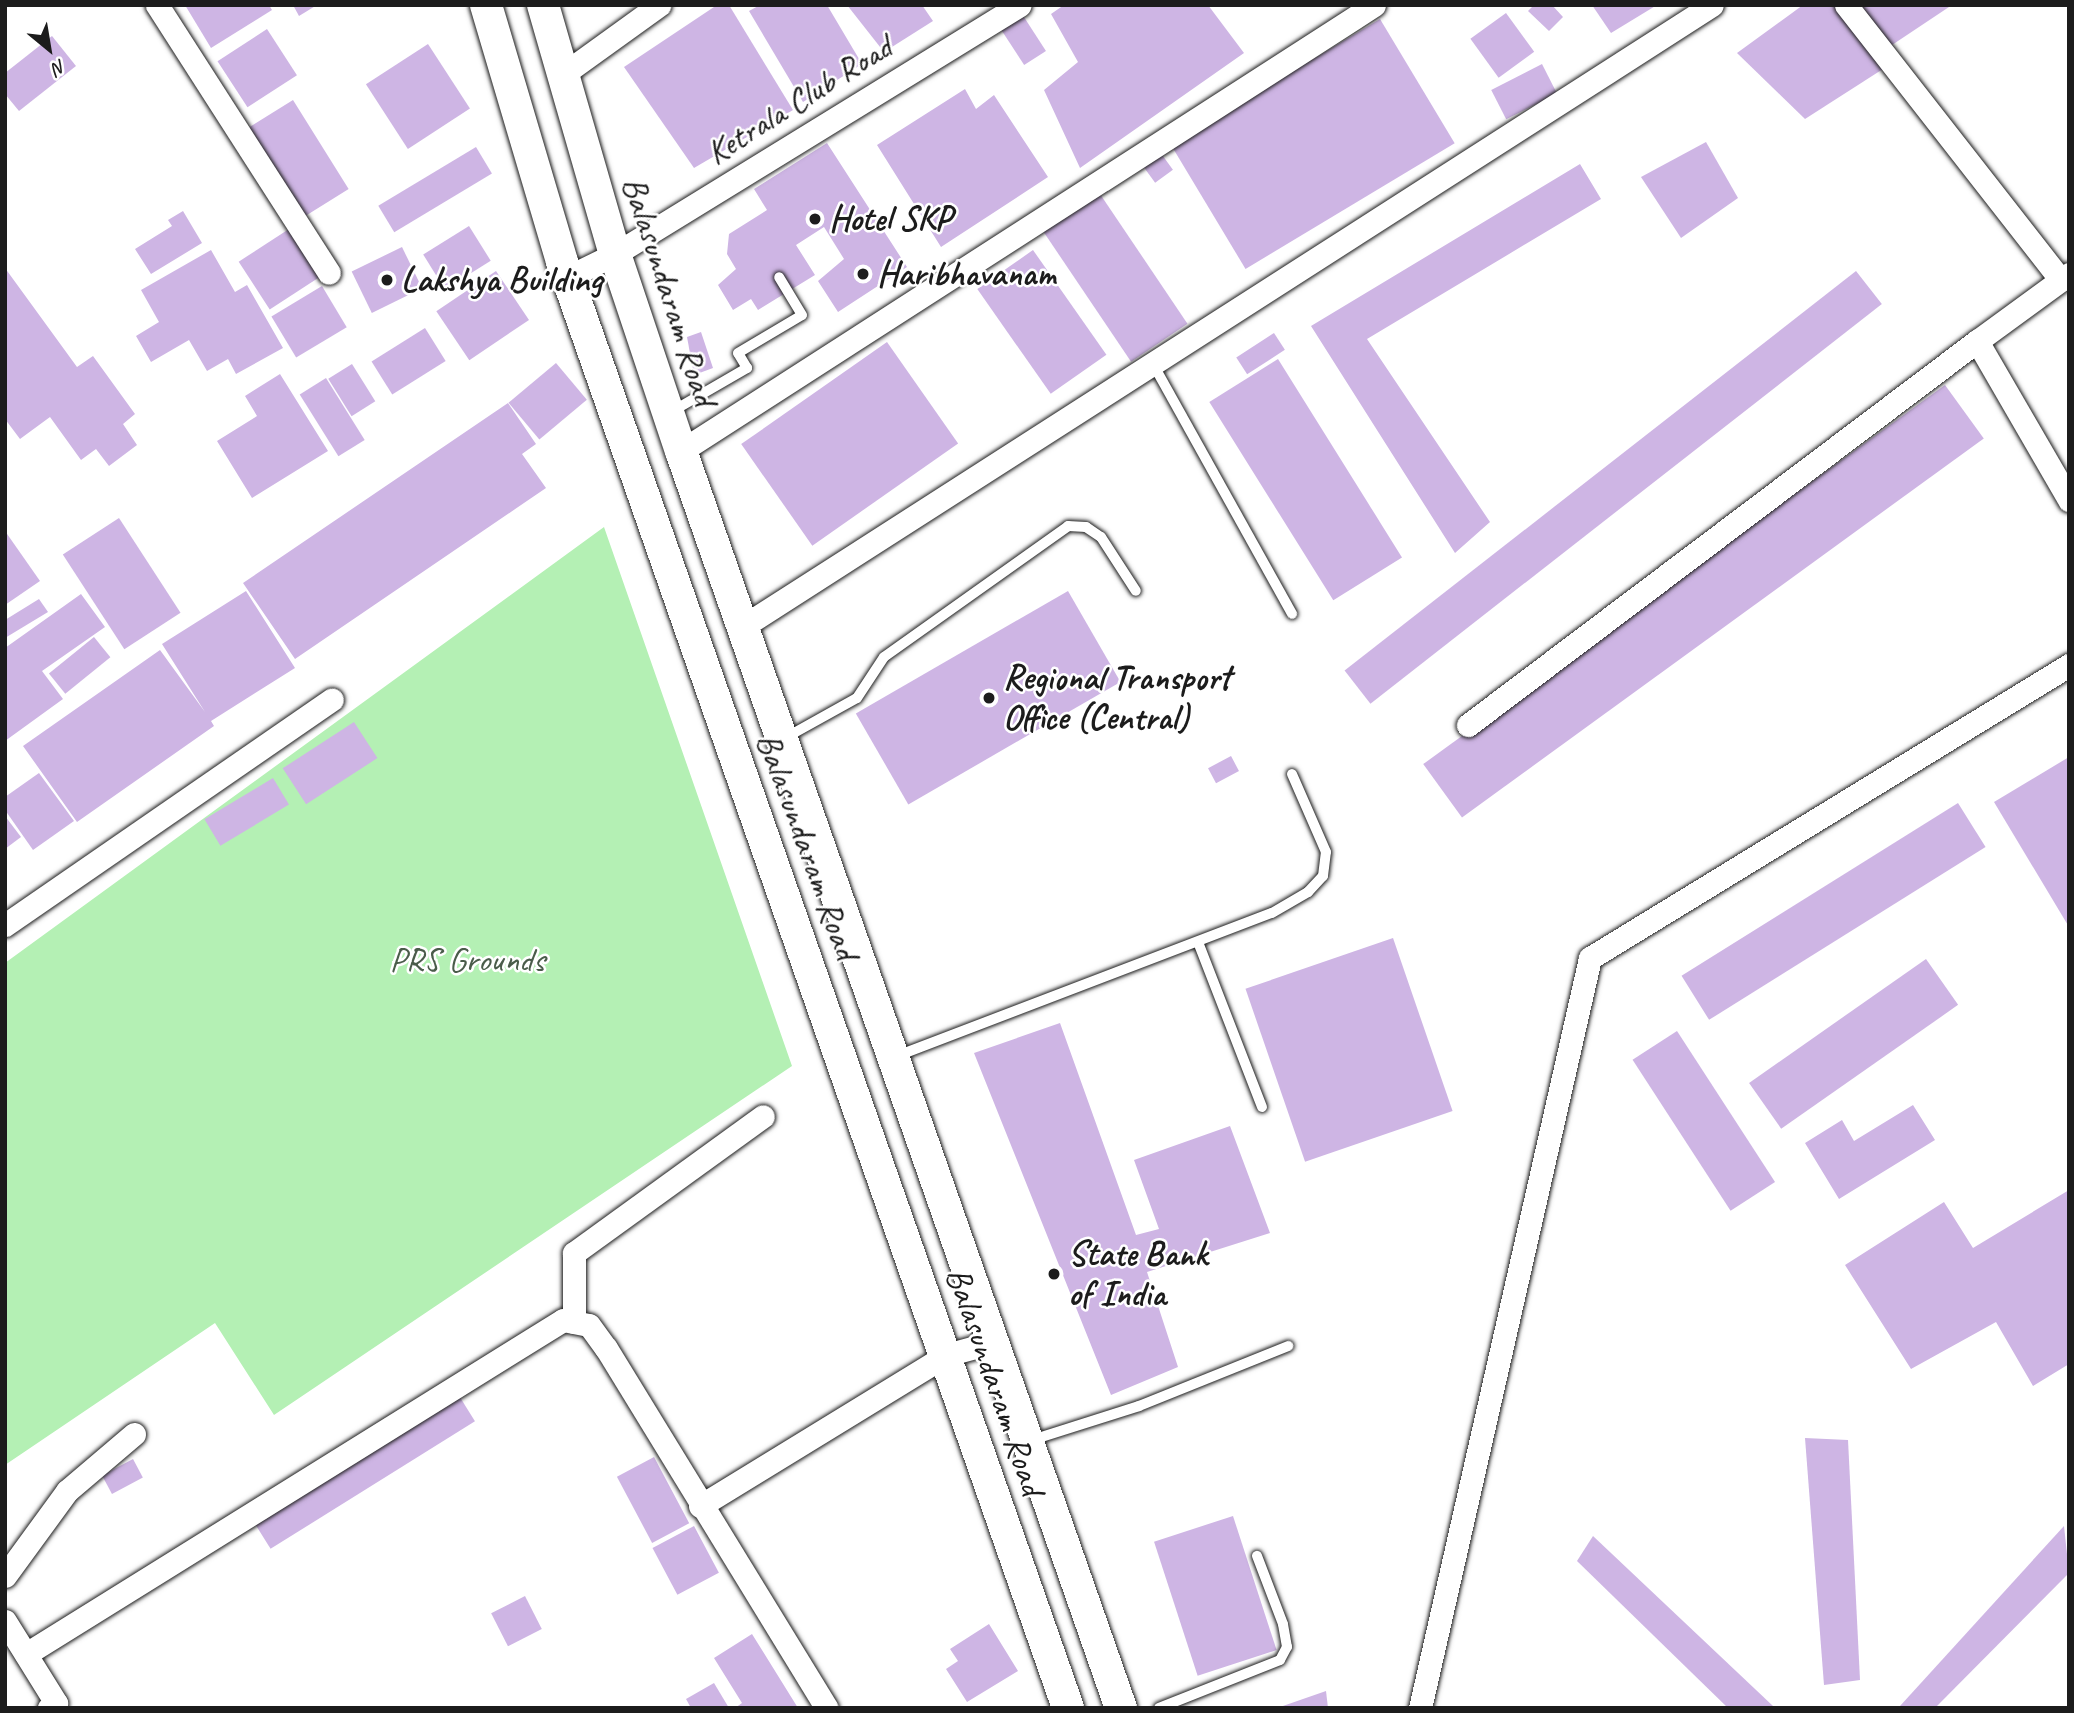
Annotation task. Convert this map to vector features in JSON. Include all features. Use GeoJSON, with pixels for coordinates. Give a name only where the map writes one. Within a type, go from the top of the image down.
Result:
{"type":"FeatureCollection","features":[{"type":"Feature","properties":{"kind":"main road","name":"Balasundaram Road"},"geometry":{"type":"LineString","coordinates":[[486,5],[568,277],[1068,1708]]}},
{"type":"Feature","properties":{"kind":"main road","name":"Balasundaram Road"},"geometry":{"type":"LineString","coordinates":[[543,5],[615,254],[668,414],[1121,1708]]}},
{"type":"Feature","properties":{"kind":"main road"},"geometry":{"type":"LineString","coordinates":[[729,743],[780,732]]}},
{"type":"Feature","properties":{"kind":"street"},"geometry":{"type":"LineString","coordinates":[[157,5],[329,273]]}},
{"type":"Feature","properties":{"kind":"street"},"geometry":{"type":"LineString","coordinates":[[562,75],[659,5]]}},
{"type":"Feature","properties":{"kind":"street","name":"Ketrala Club Road"},"geometry":{"type":"LineString","coordinates":[[568,277],[615,254],[1020,5]]}},
{"type":"Feature","properties":{"kind":"street"},"geometry":{"type":"LineString","coordinates":[[681,451],[1374,5]]}},
{"type":"Feature","properties":{"kind":"street"},"geometry":{"type":"LineString","coordinates":[[742,627],[1712,5]]}},
{"type":"Feature","properties":{"kind":"street"},"geometry":{"type":"LineString","coordinates":[[1468,725],[2065,277],[1846,5]]}},
{"type":"Feature","properties":{"kind":"street"},"geometry":{"type":"LineString","coordinates":[[1977,341],[2069,500]]}},
{"type":"Feature","properties":{"kind":"street"},"geometry":{"type":"LineString","coordinates":[[1420,1708],[1590,958],[2069,665]]}},
{"type":"Feature","properties":{"kind":"street"},"geometry":{"type":"LineString","coordinates":[[5,925],[332,699]]}},
{"type":"Feature","properties":{"kind":"street"},"geometry":{"type":"LineString","coordinates":[[574,1322],[574,1253],[763,1116]]}},
{"type":"Feature","properties":{"kind":"street"},"geometry":{"type":"LineString","coordinates":[[26,1654],[563,1320],[589,1325],[606,1348],[700,1506],[827,1708]]}},
{"type":"Feature","properties":{"kind":"street"},"geometry":{"type":"LineString","coordinates":[[700,1506],[946,1355],[994,1342]]}},
{"type":"Feature","properties":{"kind":"street"},"geometry":{"type":"LineString","coordinates":[[5,1576],[67,1491],[134,1434]]}},
{"type":"Feature","properties":{"kind":"street"},"geometry":{"type":"LineString","coordinates":[[5,1621],[56,1703],[49,1708]]}},
{"type":"Feature","properties":{"kind":"lane"},"geometry":{"type":"LineString","coordinates":[[668,414],[747,368],[738,353],[802,315],[779,277]]}},
{"type":"Feature","properties":{"kind":"lane"},"geometry":{"type":"LineString","coordinates":[[1153,364],[1292,614]]}},
{"type":"Feature","properties":{"kind":"lane"},"geometry":{"type":"LineString","coordinates":[[780,732],[857,698],[884,657],[1068,526],[1086,527],[1101,537],[1136,590]]}},
{"type":"Feature","properties":{"kind":"lane"},"geometry":{"type":"LineString","coordinates":[[894,1057],[1272,913],[1323,876],[1321,831],[1292,774]]}},
{"type":"Feature","properties":{"kind":"lane"},"geometry":{"type":"LineString","coordinates":[[1198,942],[1262,1107]]}},
{"type":"Feature","properties":{"kind":"lane"},"geometry":{"type":"LineString","coordinates":[[1029,1441],[1139,1406],[1288,1346]]}},
{"type":"Feature","properties":{"kind":"lane"},"geometry":{"type":"LineString","coordinates":[[1159,1708],[1280,1660],[1287,1647],[1283,1625],[1257,1556]]}},
{"type":"Feature","properties":{"kind":"green space","name":"PRS Grounds"},"geometry":{"type":"Polygon","coordinates":[[[604,527],[792,1066],[274,1415],[215,1323],[5,1465],[5,963],[604,527]]]}},
{"type":"Feature","properties":{"kind":"building"},"geometry":{"type":"Polygon","coordinates":[[[185,5],[269,5],[272,10],[211,48],[185,5]]]}},
{"type":"Feature","properties":{"kind":"building"},"geometry":{"type":"Polygon","coordinates":[[[293,5],[317,5],[299,16],[293,5]]]}},
{"type":"Feature","properties":{"kind":"building"},"geometry":{"type":"Polygon","coordinates":[[[717,5],[729,5],[793,110],[694,168],[624,67],[717,5]]]}},
{"type":"Feature","properties":{"kind":"building"},"geometry":{"type":"Polygon","coordinates":[[[760,5],[827,5],[862,64],[803,102],[749,11],[760,5]]]}},
{"type":"Feature","properties":{"kind":"building"},"geometry":{"type":"Polygon","coordinates":[[[847,5],[922,5],[933,21],[884,52],[847,5]]]}},
{"type":"Feature","properties":{"kind":"building"},"geometry":{"type":"Polygon","coordinates":[[[1064,5],[1208,5],[1244,53],[1080,168],[1044,90],[1078,62],[1051,14],[1064,5]]]}},
{"type":"Feature","properties":{"kind":"building"},"geometry":{"type":"Polygon","coordinates":[[[1534,5],[1552,5],[1563,17],[1549,31],[1528,11],[1534,5]]]}},
{"type":"Feature","properties":{"kind":"building"},"geometry":{"type":"Polygon","coordinates":[[[1592,5],[1657,5],[1611,33],[1592,5]]]}},
{"type":"Feature","properties":{"kind":"building"},"geometry":{"type":"Polygon","coordinates":[[[1803,5],[1835,5],[1883,69],[1805,119],[1737,53],[1803,5]]]}},
{"type":"Feature","properties":{"kind":"building"},"geometry":{"type":"Polygon","coordinates":[[[1860,5],[1952,5],[1889,47],[1860,5]]]}},
{"type":"Feature","properties":{"kind":"building"},"geometry":{"type":"Polygon","coordinates":[[[1506,13],[1534,52],[1499,78],[1470,39],[1506,13]]]}},
{"type":"Feature","properties":{"kind":"building"},"geometry":{"type":"Polygon","coordinates":[[[1022,14],[1046,51],[1024,65],[1000,28],[1022,14]]]}},
{"type":"Feature","properties":{"kind":"building"},"geometry":{"type":"Polygon","coordinates":[[[1380,19],[1455,143],[1246,269],[1171,145],[1380,19]]]}},
{"type":"Feature","properties":{"kind":"building"},"geometry":{"type":"Polygon","coordinates":[[[267,29],[297,75],[247,107],[218,61],[267,29]]]}},
{"type":"Feature","properties":{"kind":"building"},"geometry":{"type":"Polygon","coordinates":[[[52,36],[76,66],[19,111],[5,94],[5,73],[52,36]]]}},
{"type":"Feature","properties":{"kind":"building"},"geometry":{"type":"Polygon","coordinates":[[[428,44],[470,109],[408,149],[366,84],[428,44]]]}},
{"type":"Feature","properties":{"kind":"building"},"geometry":{"type":"Polygon","coordinates":[[[1542,64],[1557,93],[1506,119],[1491,90],[1542,64]]]}},
{"type":"Feature","properties":{"kind":"building"},"geometry":{"type":"Polygon","coordinates":[[[965,89],[976,109],[994,95],[1048,177],[941,247],[877,145],[965,89]]]}},
{"type":"Feature","properties":{"kind":"building"},"geometry":{"type":"Polygon","coordinates":[[[293,100],[349,189],[305,217],[249,128],[293,100]]]}},
{"type":"Feature","properties":{"kind":"building"},"geometry":{"type":"Polygon","coordinates":[[[1706,142],[1738,198],[1681,238],[1641,177],[1706,142]]]}},
{"type":"Feature","properties":{"kind":"building","name":"Hotel SKP"},"geometry":{"type":"Polygon","coordinates":[[[827,143],[907,267],[838,312],[818,281],[844,259],[824,227],[796,245],[815,275],[758,310],[751,299],[733,310],[718,285],[736,269],[727,254],[729,234],[767,210],[754,189],[827,143]]]}},
{"type":"Feature","properties":{"kind":"building"},"geometry":{"type":"Polygon","coordinates":[[[476,147],[492,174],[394,232],[378,206],[476,147]]]}},
{"type":"Feature","properties":{"kind":"building"},"geometry":{"type":"Polygon","coordinates":[[[1160,152],[1173,170],[1155,183],[1142,165],[1160,152]]]}},
{"type":"Feature","properties":{"kind":"building"},"geometry":{"type":"Polygon","coordinates":[[[1580,164],[1601,199],[1367,339],[1490,522],[1455,553],[1311,326],[1580,164]]]}},
{"type":"Feature","properties":{"kind":"building"},"geometry":{"type":"Polygon","coordinates":[[[1098,191],[1187,324],[1131,362],[1042,229],[1098,191]]]}},
{"type":"Feature","properties":{"kind":"building"},"geometry":{"type":"Polygon","coordinates":[[[183,211],[202,243],[151,274],[135,249],[172,226],[168,220],[183,211]]]}},
{"type":"Feature","properties":{"kind":"building"},"geometry":{"type":"Polygon","coordinates":[[[469,226],[491,261],[445,289],[423,255],[469,226]]]}},
{"type":"Feature","properties":{"kind":"building"},"geometry":{"type":"Polygon","coordinates":[[[289,229],[320,277],[270,309],[239,262],[289,229]]]}},
{"type":"Feature","properties":{"kind":"building","name":"Lakshya Building"},"geometry":{"type":"Polygon","coordinates":[[[402,247],[422,288],[372,313],[352,272],[402,247]]]}},
{"type":"Feature","properties":{"kind":"building"},"geometry":{"type":"Polygon","coordinates":[[[211,250],[235,292],[247,285],[283,348],[236,374],[228,359],[207,371],[189,340],[151,362],[136,336],[159,322],[141,290],[211,250]]]}},
{"type":"Feature","properties":{"kind":"building"},"geometry":{"type":"Polygon","coordinates":[[[1033,250],[1106,355],[1051,394],[977,289],[1033,250]]]}},
{"type":"Feature","properties":{"kind":"building"},"geometry":{"type":"Polygon","coordinates":[[[5,268],[77,367],[93,356],[135,414],[123,424],[137,445],[109,466],[96,449],[81,460],[50,417],[20,439],[5,419],[5,268]]]}},
{"type":"Feature","properties":{"kind":"building"},"geometry":{"type":"Polygon","coordinates":[[[496,271],[529,320],[469,360],[436,311],[496,271]]]}},
{"type":"Feature","properties":{"kind":"building"},"geometry":{"type":"Polygon","coordinates":[[[1856,271],[1882,304],[1370,704],[1345,671],[1856,271]]]}},
{"type":"Feature","properties":{"kind":"building"},"geometry":{"type":"Polygon","coordinates":[[[322,286],[347,327],[296,358],[271,316],[322,286]]]}},
{"type":"Feature","properties":{"kind":"building"},"geometry":{"type":"Polygon","coordinates":[[[425,328],[446,361],[392,394],[372,361],[425,328]]]}},
{"type":"Feature","properties":{"kind":"building"},"geometry":{"type":"Polygon","coordinates":[[[701,332],[713,368],[694,375],[687,337],[701,332]]]}},
{"type":"Feature","properties":{"kind":"building"},"geometry":{"type":"Polygon","coordinates":[[[1274,333],[1285,350],[1247,374],[1236,358],[1274,333]]]}},
{"type":"Feature","properties":{"kind":"building"},"geometry":{"type":"Polygon","coordinates":[[[887,342],[958,444],[812,546],[741,444],[887,342]]]}},
{"type":"Feature","properties":{"kind":"building"},"geometry":{"type":"Polygon","coordinates":[[[1278,359],[1402,557],[1333,600],[1209,402],[1278,359]]]}},
{"type":"Feature","properties":{"kind":"building"},"geometry":{"type":"Polygon","coordinates":[[[556,363],[587,400],[539,440],[509,403],[556,363]]]}},
{"type":"Feature","properties":{"kind":"building"},"geometry":{"type":"Polygon","coordinates":[[[352,364],[375,401],[352,416],[328,379],[352,364]]]}},
{"type":"Feature","properties":{"kind":"building"},"geometry":{"type":"Polygon","coordinates":[[[280,374],[328,451],[252,498],[217,441],[257,416],[245,396],[280,374]]]}},
{"type":"Feature","properties":{"kind":"building"},"geometry":{"type":"Polygon","coordinates":[[[326,378],[365,440],[338,456],[300,394],[326,378]]]}},
{"type":"Feature","properties":{"kind":"building"},"geometry":{"type":"Polygon","coordinates":[[[1945,385],[1984,438],[1462,818],[1423,764],[1945,385]]]}},
{"type":"Feature","properties":{"kind":"building"},"geometry":{"type":"Polygon","coordinates":[[[508,403],[536,444],[522,454],[546,488],[295,659],[243,583],[508,403]]]}},
{"type":"Feature","properties":{"kind":"building"},"geometry":{"type":"Polygon","coordinates":[[[119,518],[181,613],[124,649],[63,554],[119,518]]]}},
{"type":"Feature","properties":{"kind":"building"},"geometry":{"type":"Polygon","coordinates":[[[5,531],[40,581],[5,605],[5,531]]]}},
{"type":"Feature","properties":{"kind":"building"},"geometry":{"type":"Polygon","coordinates":[[[246,591],[295,668],[211,721],[214,726],[77,822],[23,746],[160,650],[205,712],[162,644],[246,591]]]}},
{"type":"Feature","properties":{"kind":"building","name":"Regional Transport Office (Central)"},"geometry":{"type":"Polygon","coordinates":[[[1068,591],[1120,682],[908,804],[856,714],[1068,591]]]}},
{"type":"Feature","properties":{"kind":"building"},"geometry":{"type":"Polygon","coordinates":[[[81,594],[105,627],[42,671],[63,699],[5,741],[5,648],[81,594]]]}},
{"type":"Feature","properties":{"kind":"building"},"geometry":{"type":"Polygon","coordinates":[[[39,599],[48,612],[5,638],[5,620],[39,599]]]}},
{"type":"Feature","properties":{"kind":"building"},"geometry":{"type":"Polygon","coordinates":[[[94,637],[110,657],[65,694],[49,674],[94,637]]]}},
{"type":"Feature","properties":{"kind":"building"},"geometry":{"type":"Polygon","coordinates":[[[354,722],[377,758],[306,804],[283,768],[354,722]]]}},
{"type":"Feature","properties":{"kind":"building"},"geometry":{"type":"Polygon","coordinates":[[[1231,756],[1239,771],[1216,783],[1208,768],[1231,756]]]}},
{"type":"Feature","properties":{"kind":"building"},"geometry":{"type":"Polygon","coordinates":[[[2069,757],[2069,927],[1994,802],[2069,757]]]}},
{"type":"Feature","properties":{"kind":"building"},"geometry":{"type":"Polygon","coordinates":[[[39,773],[74,821],[33,850],[5,810],[5,797],[39,773]]]}},
{"type":"Feature","properties":{"kind":"building"},"geometry":{"type":"Polygon","coordinates":[[[273,778],[289,805],[220,846],[204,819],[273,778]]]}},
{"type":"Feature","properties":{"kind":"building"},"geometry":{"type":"Polygon","coordinates":[[[1958,803],[1986,847],[1709,1020],[1682,976],[1958,803]]]}},
{"type":"Feature","properties":{"kind":"building"},"geometry":{"type":"Polygon","coordinates":[[[5,816],[21,837],[5,849],[5,816]]]}},
{"type":"Feature","properties":{"kind":"building"},"geometry":{"type":"Polygon","coordinates":[[[1393,938],[1453,1111],[1305,1162],[1245,989],[1393,938]]]}},
{"type":"Feature","properties":{"kind":"building"},"geometry":{"type":"Polygon","coordinates":[[[1926,959],[1958,1005],[1781,1129],[1749,1083],[1926,959]]]}},
{"type":"Feature","properties":{"kind":"building"},"geometry":{"type":"Polygon","coordinates":[[[1060,1023],[1136,1235],[1159,1229],[1134,1160],[1230,1126],[1270,1233],[1147,1272],[1178,1367],[1111,1395],[974,1053],[1060,1023]]]}},
{"type":"Feature","properties":{"kind":"building"},"geometry":{"type":"Polygon","coordinates":[[[1677,1031],[1775,1182],[1731,1211],[1633,1060],[1677,1031]]]}},
{"type":"Feature","properties":{"kind":"building"},"geometry":{"type":"Polygon","coordinates":[[[1913,1105],[1935,1140],[1839,1199],[1805,1143],[1842,1120],[1854,1141],[1913,1105]]]}},
{"type":"Feature","properties":{"kind":"building"},"geometry":{"type":"Polygon","coordinates":[[[2069,1190],[2069,1364],[2033,1386],[1996,1322],[1911,1369],[1845,1265],[1944,1202],[1973,1248],[2069,1190]]]}},
{"type":"Feature","properties":{"kind":"building"},"geometry":{"type":"Polygon","coordinates":[[[458,1394],[475,1421],[271,1549],[254,1522],[458,1394]]]}},
{"type":"Feature","properties":{"kind":"building"},"geometry":{"type":"Polygon","coordinates":[[[1805,1438],[1848,1440],[1860,1680],[1824,1685],[1805,1438]]]}},
{"type":"Feature","properties":{"kind":"building"},"geometry":{"type":"Polygon","coordinates":[[[654,1457],[689,1523],[652,1543],[617,1477],[654,1457]]]}},
{"type":"Feature","properties":{"kind":"building"},"geometry":{"type":"Polygon","coordinates":[[[133,1459],[143,1478],[112,1494],[102,1475],[133,1459]]]}},
{"type":"Feature","properties":{"kind":"building"},"geometry":{"type":"Polygon","coordinates":[[[1233,1516],[1277,1650],[1198,1676],[1154,1542],[1233,1516]]]}},
{"type":"Feature","properties":{"kind":"building"},"geometry":{"type":"Polygon","coordinates":[[[694,1526],[719,1573],[677,1595],[653,1548],[694,1526]]]}},
{"type":"Feature","properties":{"kind":"building"},"geometry":{"type":"Polygon","coordinates":[[[2064,1526],[2069,1573],[1935,1708],[1900,1706],[2064,1526]]]}},
{"type":"Feature","properties":{"kind":"building"},"geometry":{"type":"Polygon","coordinates":[[[1593,1536],[1773,1706],[1728,1708],[1577,1561],[1593,1536]]]}},
{"type":"Feature","properties":{"kind":"building"},"geometry":{"type":"Polygon","coordinates":[[[525,1596],[542,1629],[508,1646],[491,1613],[525,1596]]]}},
{"type":"Feature","properties":{"kind":"building"},"geometry":{"type":"Polygon","coordinates":[[[989,1624],[1018,1671],[967,1702],[946,1669],[958,1661],[950,1649],[989,1624]]]}},
{"type":"Feature","properties":{"kind":"building"},"geometry":{"type":"Polygon","coordinates":[[[752,1634],[798,1708],[735,1708],[742,1703],[714,1658],[752,1634]]]}},
{"type":"Feature","properties":{"kind":"building"},"geometry":{"type":"Polygon","coordinates":[[[714,1683],[729,1708],[691,1708],[686,1699],[714,1683]]]}},
{"type":"Feature","properties":{"kind":"building"},"geometry":{"type":"Polygon","coordinates":[[[1326,1691],[1328,1708],[1280,1708],[1280,1707],[1326,1691]]]}},
{"type":"Feature","properties":{"kind":"place","name":"Hotel SKP"},"geometry":{"type":"Point","coordinates":[815,219]}},
{"type":"Feature","properties":{"kind":"place","name":"Haribhavanam"},"geometry":{"type":"Point","coordinates":[863,274]}},
{"type":"Feature","properties":{"kind":"place","name":"Lakshya Building"},"geometry":{"type":"Point","coordinates":[387,280]}},
{"type":"Feature","properties":{"kind":"place","name":"Regional Transport Office (Central)"},"geometry":{"type":"Point","coordinates":[989,698]}},
{"type":"Feature","properties":{"kind":"place","name":"State Bank of India"},"geometry":{"type":"Point","coordinates":[1054,1274]}}]}
